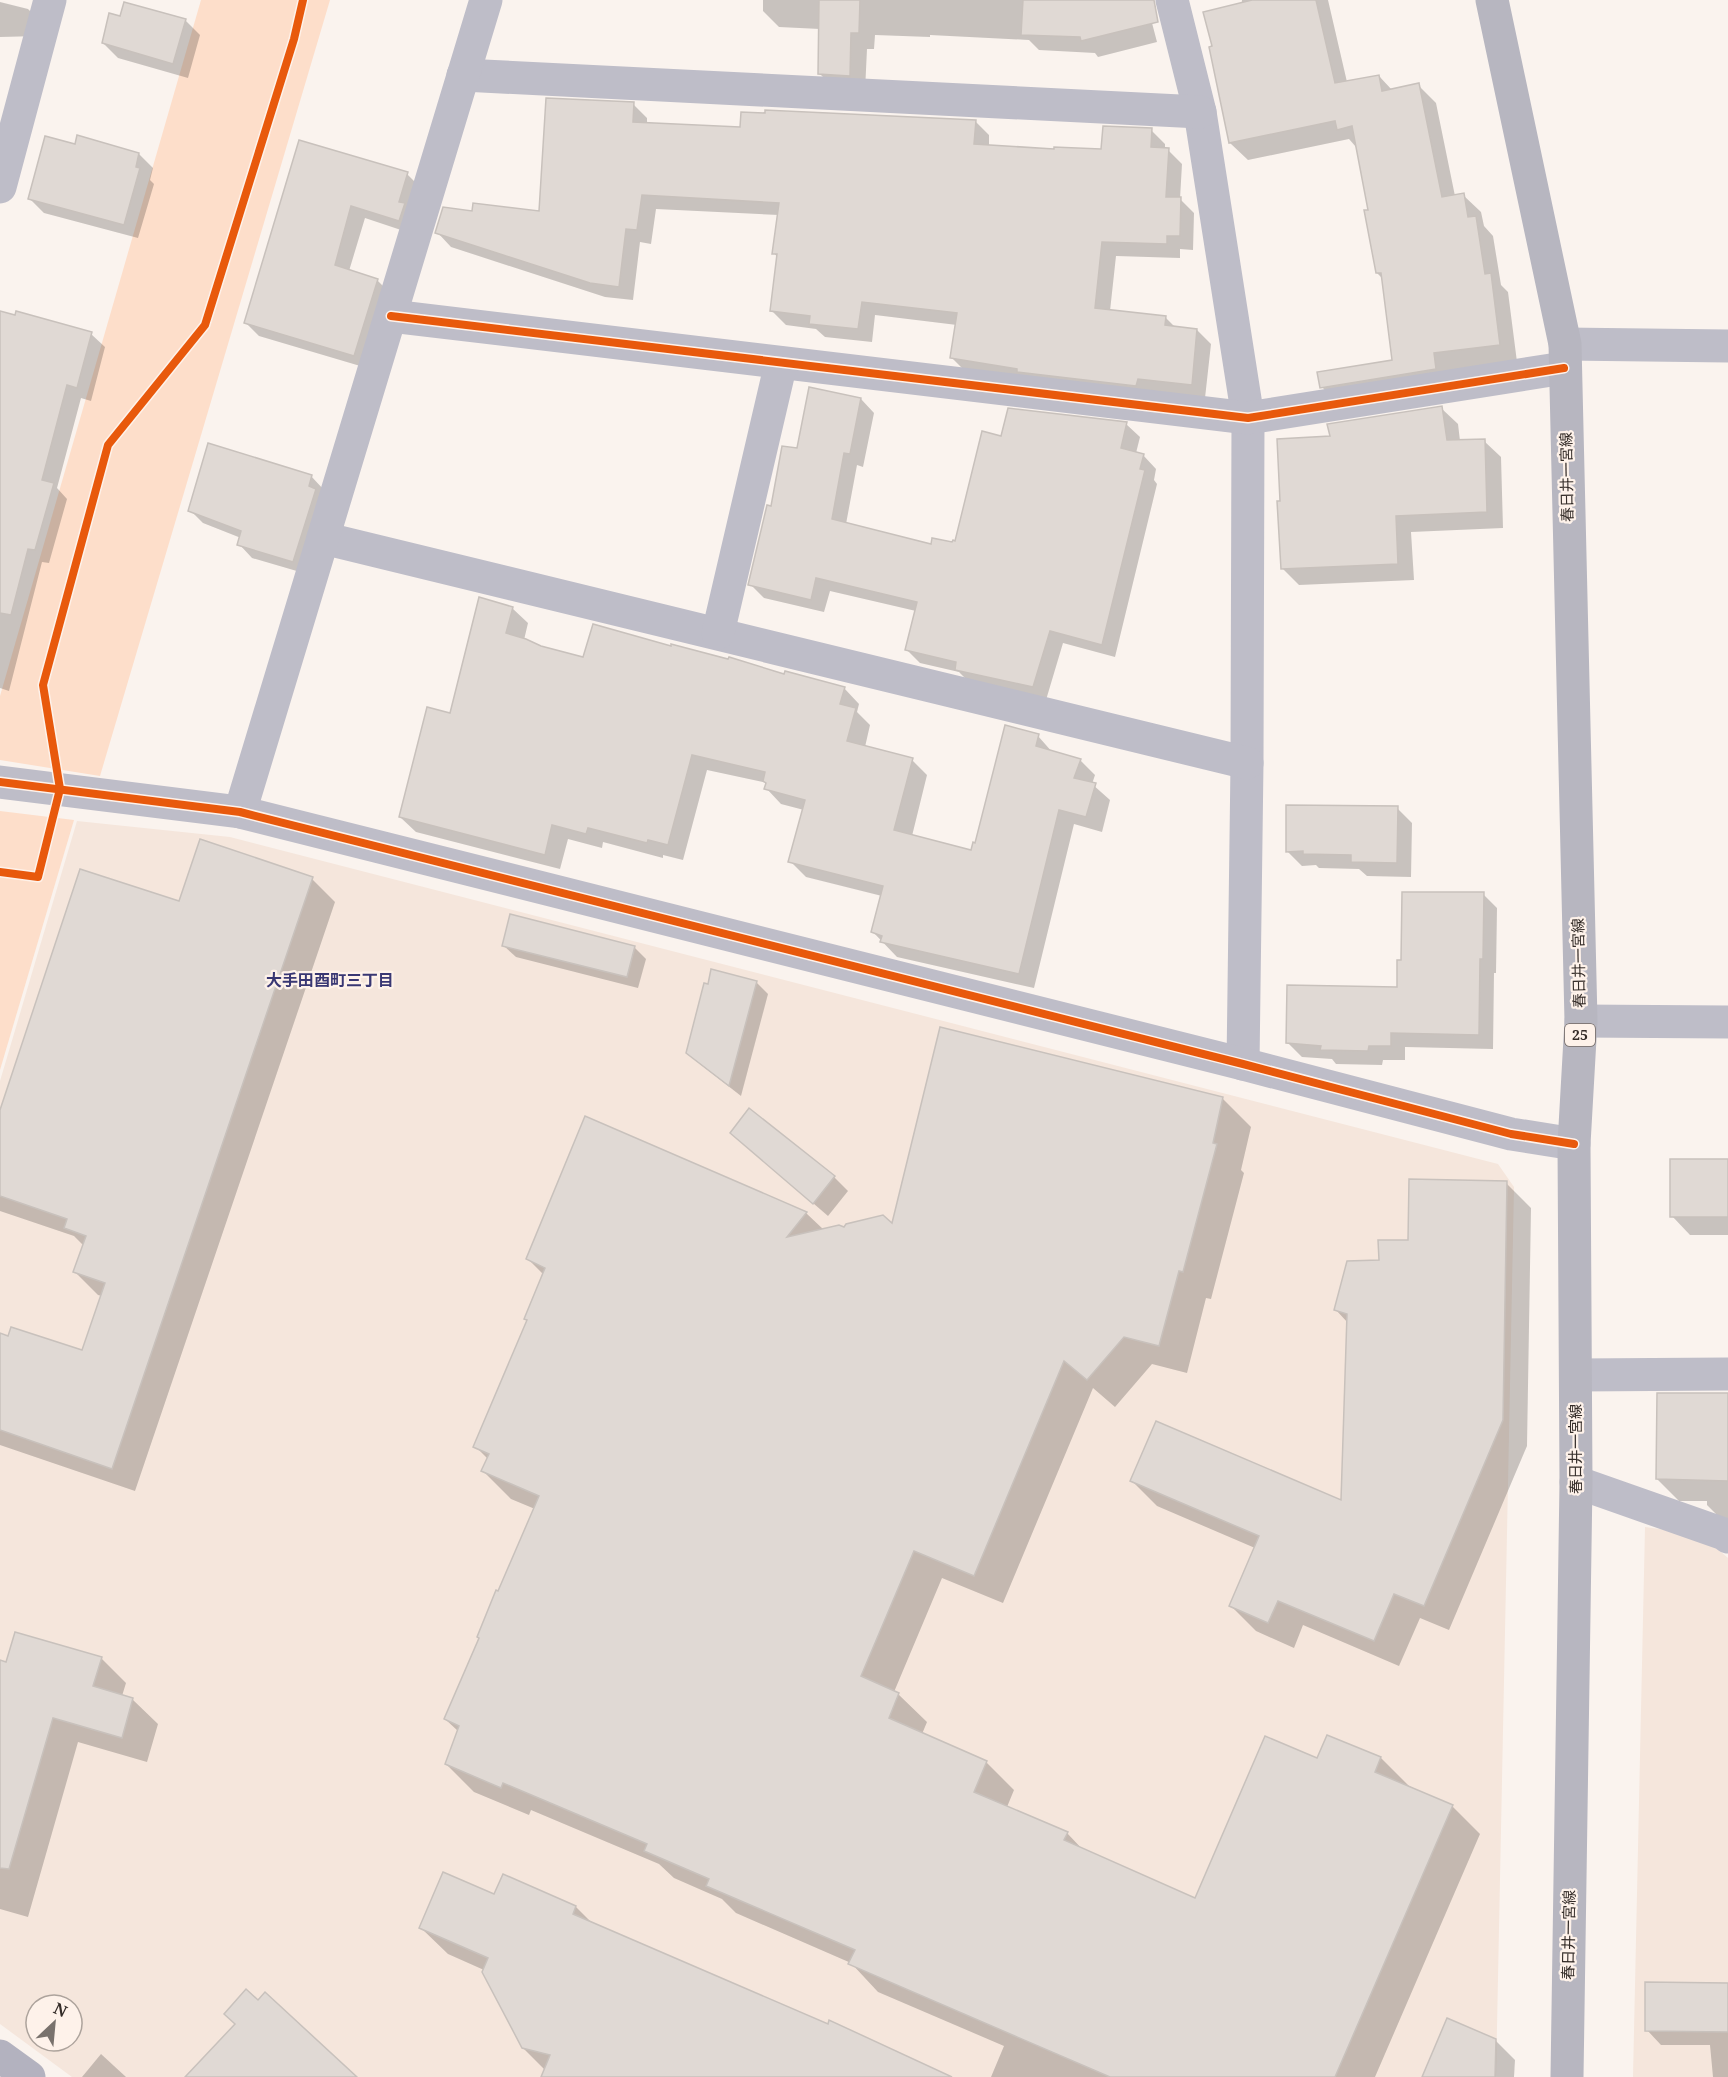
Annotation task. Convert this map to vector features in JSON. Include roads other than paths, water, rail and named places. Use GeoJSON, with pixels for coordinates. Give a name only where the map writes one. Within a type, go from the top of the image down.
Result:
{"type":"FeatureCollection","features":[{"type":"Feature","properties":{"kind":"main road","name":"春日井一宮線"},"geometry":{"type":"LineString","coordinates":[[1492,0],[1564,356],[1581,1021],[1574,1144],[1576,1482],[1567,2077]]}},
{"type":"Feature","properties":{"kind":"street"},"geometry":{"type":"LineString","coordinates":[[1,182],[50,0]]}},
{"type":"Feature","properties":{"kind":"street"},"geometry":{"type":"LineString","coordinates":[[240,812],[486,0]]}},
{"type":"Feature","properties":{"kind":"street"},"geometry":{"type":"LineString","coordinates":[[1172,0],[1200,112],[1248,418],[1243,1064]]}},
{"type":"Feature","properties":{"kind":"street"},"geometry":{"type":"LineString","coordinates":[[463,75],[1200,112]]}},
{"type":"Feature","properties":{"kind":"street"},"geometry":{"type":"LineString","coordinates":[[391,316],[1248,418],[1564,356],[1728,346]]}},
{"type":"Feature","properties":{"kind":"street"},"geometry":{"type":"LineString","coordinates":[[718,633],[781,363]]}},
{"type":"Feature","properties":{"kind":"street"},"geometry":{"type":"LineString","coordinates":[[323,538],[1247,763]]}},
{"type":"Feature","properties":{"kind":"street"},"geometry":{"type":"LineString","coordinates":[[0,782],[240,812],[1243,1064],[1511,1134],[1574,1144]]}},
{"type":"Feature","properties":{"kind":"street"},"geometry":{"type":"LineString","coordinates":[[1581,1021],[1728,1022]]}},
{"type":"Feature","properties":{"kind":"street"},"geometry":{"type":"LineString","coordinates":[[1576,1375],[1728,1374]]}},
{"type":"Feature","properties":{"kind":"street"},"geometry":{"type":"LineString","coordinates":[[1576,1482],[1728,1537]]}},
{"type":"Feature","properties":{"kind":"street"},"geometry":{"type":"LineString","coordinates":[[0,2056],[29,2077]]}},
{"type":"Feature","properties":{"kind":"district","name":"大手田酉町三丁目"},"geometry":{"type":"Point","coordinates":[330,980]}}]}
